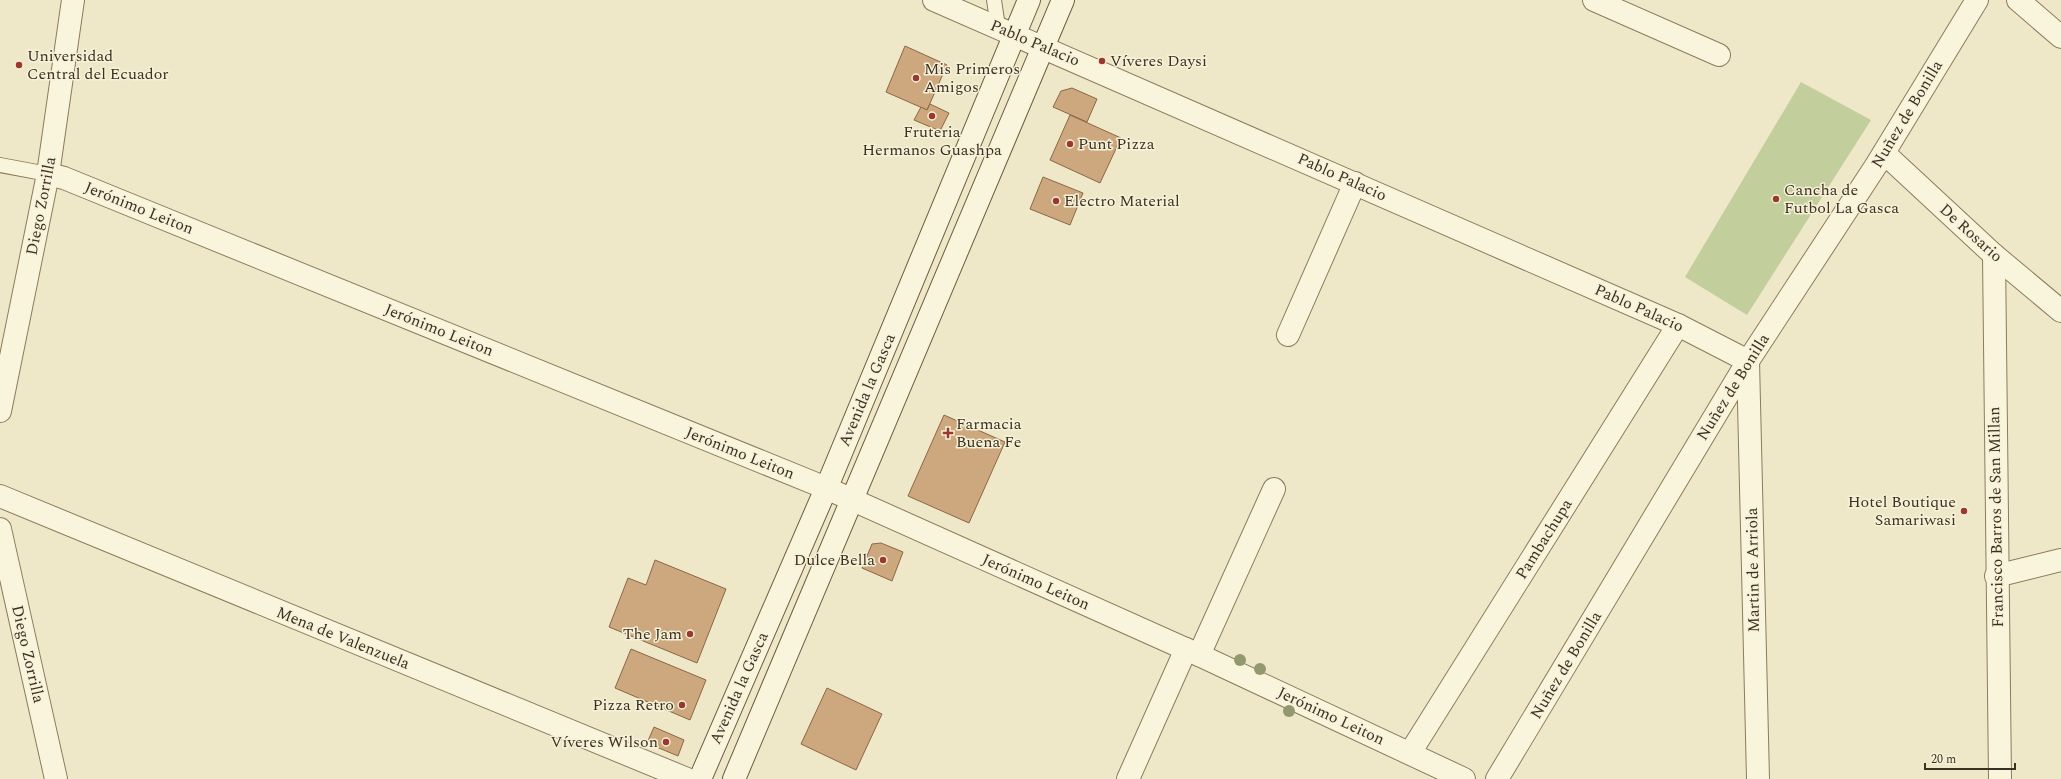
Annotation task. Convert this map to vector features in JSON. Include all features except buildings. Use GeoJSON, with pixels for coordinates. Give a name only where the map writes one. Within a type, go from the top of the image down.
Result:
{"type":"FeatureCollection","features":[{"type":"Feature","properties":{"kind":"street","name":"Diego Zorrilla"},"geometry":{"type":"LineString","coordinates":[[0,411],[48,174],[73,0]]}},
{"type":"Feature","properties":{"kind":"street","name":"Pablo Palacio"},"geometry":{"type":"LineString","coordinates":[[934,0],[1007,30],[1678,324],[1748,361]]}},
{"type":"Feature","properties":{"kind":"street","name":"Avenida la Gasca"},"geometry":{"type":"LineString","coordinates":[[700,779],[826,488],[917,270],[1007,30],[1029,0]]}},
{"type":"Feature","properties":{"kind":"street","name":"Avenida la Gasca"},"geometry":{"type":"LineString","coordinates":[[734,779],[853,501],[1063,0]]}},
{"type":"Feature","properties":{"kind":"street"},"geometry":{"type":"LineString","coordinates":[[1594,0],[1719,55]]}},
{"type":"Feature","properties":{"kind":"street","name":"Nuñez de Bonilla"},"geometry":{"type":"LineString","coordinates":[[1497,779],[1748,361],[1884,153],[1977,0]]}},
{"type":"Feature","properties":{"kind":"street"},"geometry":{"type":"LineString","coordinates":[[2018,0],[2061,37]]}},
{"type":"Feature","properties":{"kind":"street","name":"De Rosario"},"geometry":{"type":"LineString","coordinates":[[1884,153],[1994,255],[2061,311]]}},
{"type":"Feature","properties":{"kind":"street","name":"Jerónimo Leiton"},"geometry":{"type":"LineString","coordinates":[[48,174],[64,178],[826,488],[1192,652],[1464,779]]}},
{"type":"Feature","properties":{"kind":"street"},"geometry":{"type":"LineString","coordinates":[[1288,335],[1355,182]]}},
{"type":"Feature","properties":{"kind":"street","name":"Francisco Barros de San Millan"},"geometry":{"type":"LineString","coordinates":[[1994,255],[1996,576],[2000,779]]}},
{"type":"Feature","properties":{"kind":"street"},"geometry":{"type":"LineString","coordinates":[[917,270],[945,281]]}},
{"type":"Feature","properties":{"kind":"street","name":"Pambachupa"},"geometry":{"type":"LineString","coordinates":[[1410,753],[1678,324]]}},
{"type":"Feature","properties":{"kind":"street","name":"Martin de Arriola"},"geometry":{"type":"LineString","coordinates":[[1748,361],[1758,779]]}},
{"type":"Feature","properties":{"kind":"street"},"geometry":{"type":"LineString","coordinates":[[1128,779],[1274,489]]}},
{"type":"Feature","properties":{"kind":"street","name":"Mena de Valenzuela"},"geometry":{"type":"LineString","coordinates":[[0,496],[686,779]]}},
{"type":"Feature","properties":{"kind":"street","name":"Diego Zorrilla"},"geometry":{"type":"LineString","coordinates":[[0,529],[56,779]]}},
{"type":"Feature","properties":{"kind":"street"},"geometry":{"type":"LineString","coordinates":[[1996,576],[2061,560]]}},
{"type":"Feature","properties":{"kind":"lane"},"geometry":{"type":"LineString","coordinates":[[994,0],[1007,30]]}},
{"type":"Feature","properties":{"kind":"lane","name":"Jerónimo Leiton"},"geometry":{"type":"LineString","coordinates":[[0,165],[48,174]]}},
{"type":"Feature","properties":{"kind":"green space","name":"Cancha de Futbol La Gasca"},"geometry":{"type":"Polygon","coordinates":[[[1801,82],[1871,120],[1747,315],[1685,277],[1801,82]]]}},
{"type":"Feature","properties":{"kind":"place","name":"Víveres Daysi"},"geometry":{"type":"Point","coordinates":[1102,61]}},
{"type":"Feature","properties":{"kind":"place","name":"Universidad Central del Ecuador"},"geometry":{"type":"Point","coordinates":[19,65]}},
{"type":"Feature","properties":{"kind":"place","name":"Mis Primeros Amigos"},"geometry":{"type":"Point","coordinates":[916,78]}},
{"type":"Feature","properties":{"kind":"place","name":"Fruteria Hermanos Guashpa"},"geometry":{"type":"Point","coordinates":[932,116]}},
{"type":"Feature","properties":{"kind":"place","name":"Punt Pizza"},"geometry":{"type":"Point","coordinates":[1070,144]}},
{"type":"Feature","properties":{"kind":"place","name":"Cancha de Futbol La Gasca"},"geometry":{"type":"Point","coordinates":[1776,199]}},
{"type":"Feature","properties":{"kind":"place","name":"Electro Material"},"geometry":{"type":"Point","coordinates":[1056,201]}},
{"type":"Feature","properties":{"kind":"place","name":"Farmacia Buena Fe"},"geometry":{"type":"Point","coordinates":[948,433]}},
{"type":"Feature","properties":{"kind":"place","name":"Hotel Boutique Samariwasi"},"geometry":{"type":"Point","coordinates":[1964,511]}},
{"type":"Feature","properties":{"kind":"place","name":"Dulce Bella"},"geometry":{"type":"Point","coordinates":[883,560]}},
{"type":"Feature","properties":{"kind":"place","name":"The Jam"},"geometry":{"type":"Point","coordinates":[690,634]}},
{"type":"Feature","properties":{"kind":"place","name":"Pizza Retro"},"geometry":{"type":"Point","coordinates":[682,705]}},
{"type":"Feature","properties":{"kind":"place","name":"Víveres Wilson"},"geometry":{"type":"Point","coordinates":[666,742]}}]}
